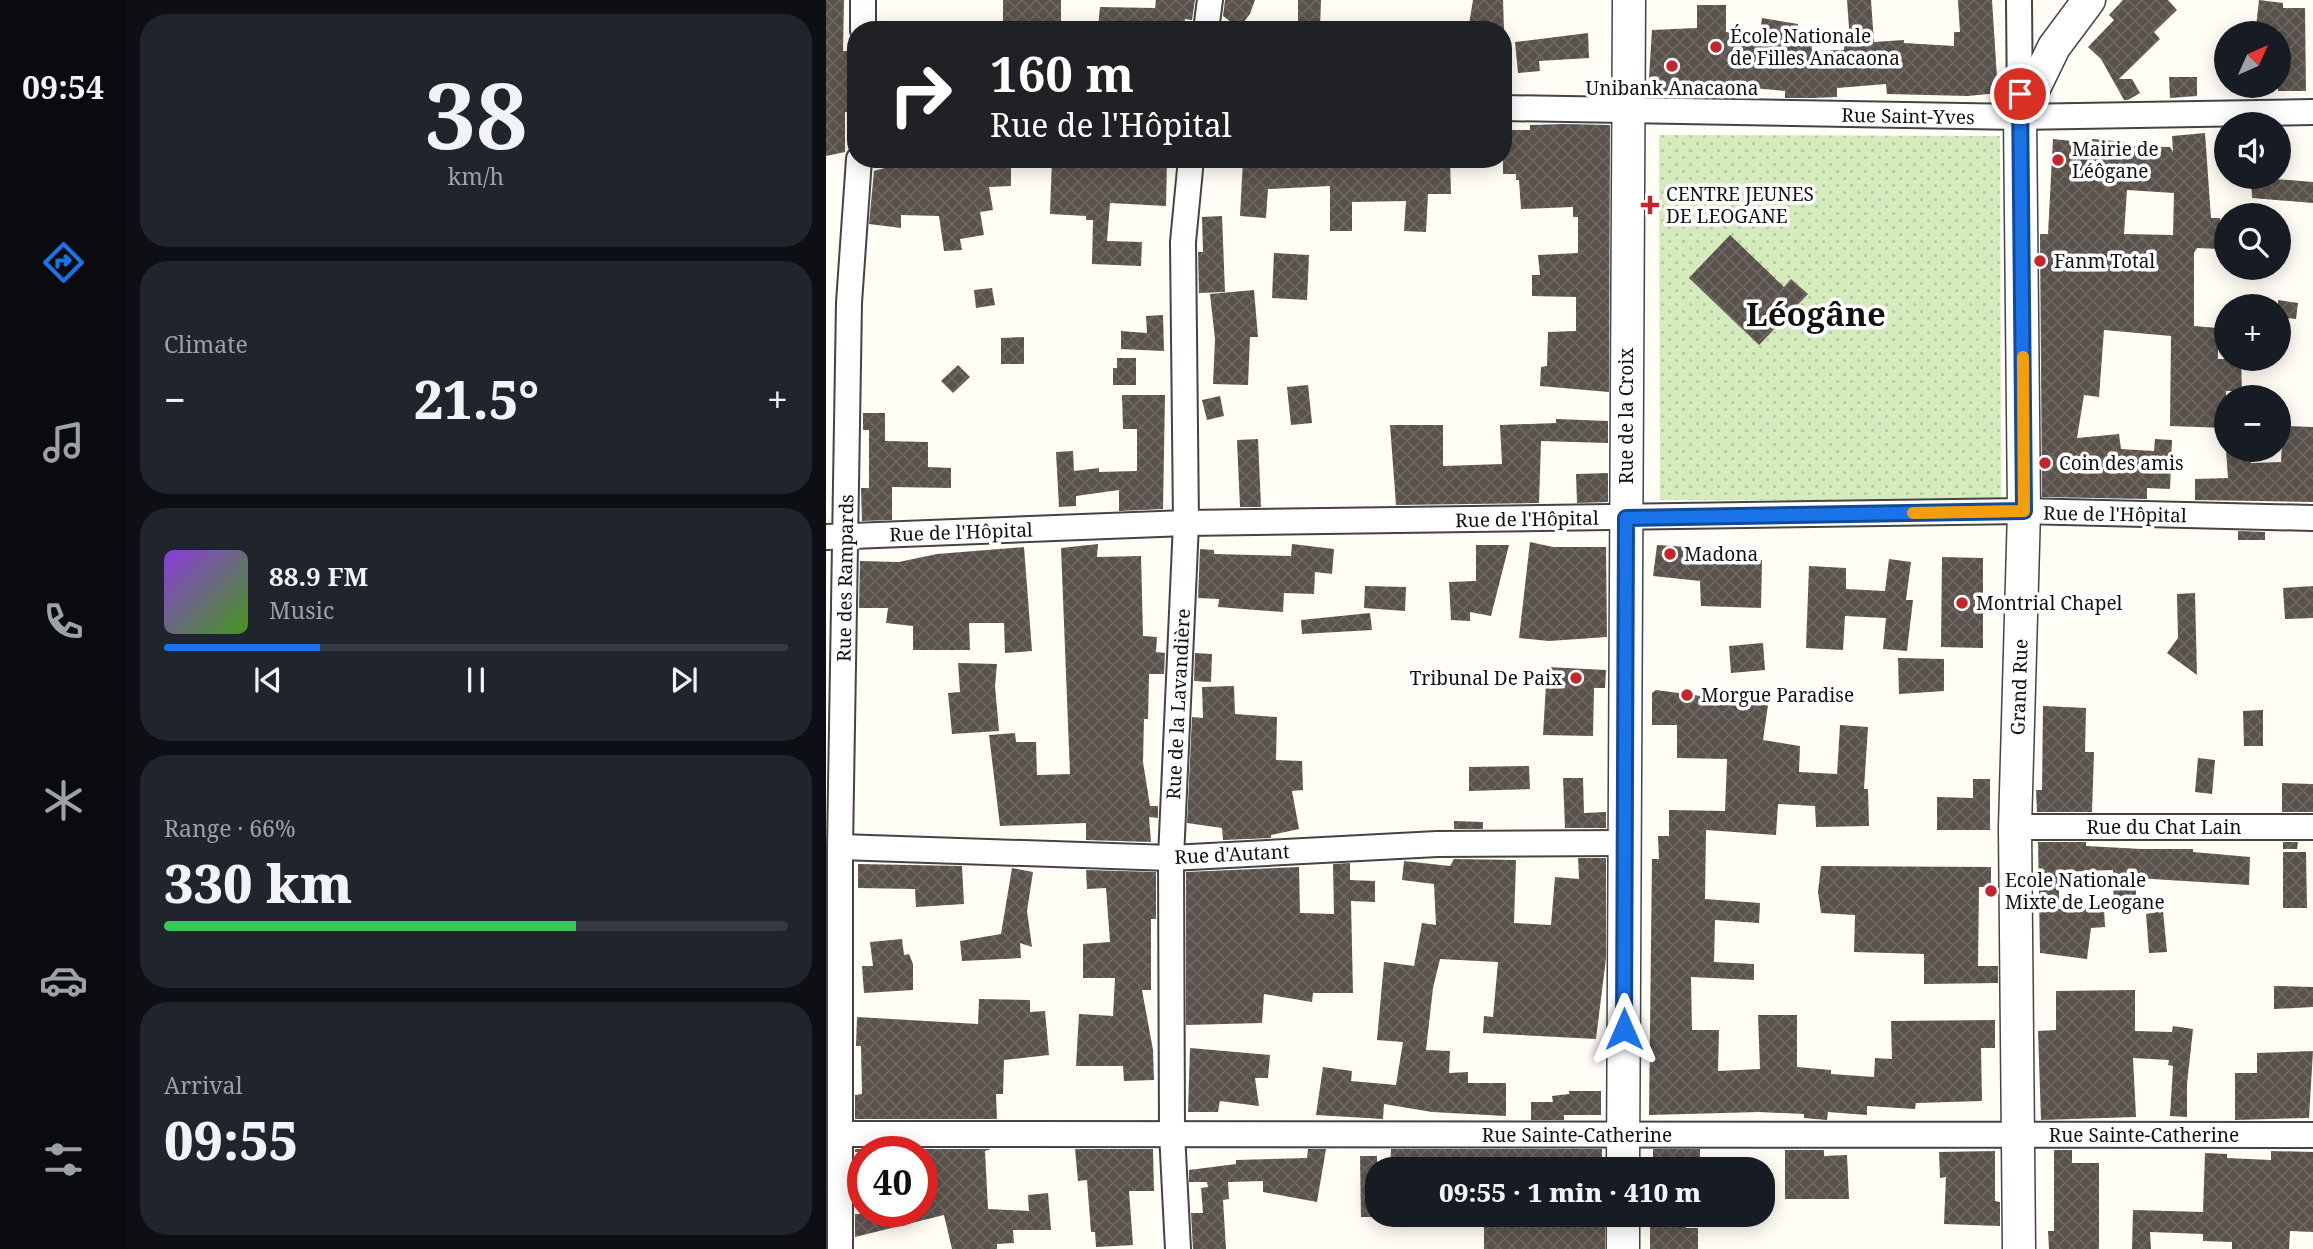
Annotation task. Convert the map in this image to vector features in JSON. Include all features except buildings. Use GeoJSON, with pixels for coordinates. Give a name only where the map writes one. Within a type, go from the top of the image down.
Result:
{"type":"FeatureCollection","features":[{"type":"Feature","properties":{"kind":"street"},"geometry":{"type":"LineString","coordinates":[[863,0],[863,21]]}},
{"type":"Feature","properties":{"kind":"street"},"geometry":{"type":"LineString","coordinates":[[1207,21],[1210,0]]}},
{"type":"Feature","properties":{"kind":"street","name":"Rue de la Croix"},"geometry":{"type":"LineString","coordinates":[[1623,1157],[1629,0]]}},
{"type":"Feature","properties":{"kind":"street","name":"Grand Rue"},"geometry":{"type":"LineString","coordinates":[[2019,0],[2024,511],[2015,827],[2019,1249]]}},
{"type":"Feature","properties":{"kind":"street"},"geometry":{"type":"LineString","coordinates":[[2020,117],[2054,47],[2089,0]]}},
{"type":"Feature","properties":{"kind":"street","name":"Rue Saint-Yves"},"geometry":{"type":"LineString","coordinates":[[1512,108],[2020,117],[2313,112]]}},
{"type":"Feature","properties":{"kind":"street","name":"Rue des Rampards"},"geometry":{"type":"LineString","coordinates":[[840,1249],[840,847],[836,537],[858,168]]}},
{"type":"Feature","properties":{"kind":"street","name":"Rue de la Lavandière"},"geometry":{"type":"LineString","coordinates":[[1178,1249],[1172,1133],[1171,858],[1186,523],[1183,242],[1190,168]]}},
{"type":"Feature","properties":{"kind":"street","name":"Rue de l'Hôpital"},"geometry":{"type":"LineString","coordinates":[[836,537],[1186,523],[2024,511],[2313,518]]}},
{"type":"Feature","properties":{"kind":"street","name":"Rue du Chat Lain"},"geometry":{"type":"LineString","coordinates":[[2015,827],[2313,827]]}},
{"type":"Feature","properties":{"kind":"street","name":"Rue d'Autant"},"geometry":{"type":"LineString","coordinates":[[840,847],[1171,858],[1437,844],[1625,843]]}},
{"type":"Feature","properties":{"kind":"street","name":"Rue Sainte-Catherine"},"geometry":{"type":"LineString","coordinates":[[841,1134],[2313,1135]]}},
{"type":"Feature","properties":{"kind":"street"},"geometry":{"type":"LineString","coordinates":[[1623,1227],[1623,1249]]}},
{"type":"Feature","properties":{"kind":"green space"},"geometry":{"type":"Polygon","coordinates":[[[1659,135],[2000,136],[2001,501],[1660,500],[1659,135]]]}},
{"type":"Feature","properties":{"kind":"slow traffic"},"geometry":{"type":"LineString","coordinates":[[1913,513],[2024,511],[2023,357]]}},
{"type":"Feature","properties":{"kind":"place","name":"École Nationale de Filles Anacaona"},"geometry":{"type":"Point","coordinates":[1716,47]}},
{"type":"Feature","properties":{"kind":"place","name":"Unibank Anacaona"},"geometry":{"type":"Point","coordinates":[1672,66]}},
{"type":"Feature","properties":{"kind":"place","name":"Mairie de Léôgane"},"geometry":{"type":"Point","coordinates":[2058,160]}},
{"type":"Feature","properties":{"kind":"place","name":"CENTRE JEUNES DE LEOGANE"},"geometry":{"type":"Point","coordinates":[1650,205]}},
{"type":"Feature","properties":{"kind":"place","name":"Fanm Total"},"geometry":{"type":"Point","coordinates":[2040,261]}},
{"type":"Feature","properties":{"kind":"place","name":"Coin des amis"},"geometry":{"type":"Point","coordinates":[2045,463]}},
{"type":"Feature","properties":{"kind":"place","name":"Madona"},"geometry":{"type":"Point","coordinates":[1670,554]}},
{"type":"Feature","properties":{"kind":"place","name":"Montrial Chapel"},"geometry":{"type":"Point","coordinates":[1962,603]}},
{"type":"Feature","properties":{"kind":"place","name":"Tribunal De Paix"},"geometry":{"type":"Point","coordinates":[1576,678]}},
{"type":"Feature","properties":{"kind":"place","name":"Morgue Paradise"},"geometry":{"type":"Point","coordinates":[1687,695]}},
{"type":"Feature","properties":{"kind":"place","name":"Ecole Nationale Mixte de Leogane"},"geometry":{"type":"Point","coordinates":[1991,891]}},
{"type":"Feature","properties":{"kind":"district","name":"Léogâne"},"geometry":{"type":"Point","coordinates":[1816,314]}},
{"type":"Feature","properties":{"kind":"route"},"geometry":{"type":"LineString","coordinates":[[1624,1029],[1626,518],[2024,511],[2020,94]]}}]}
